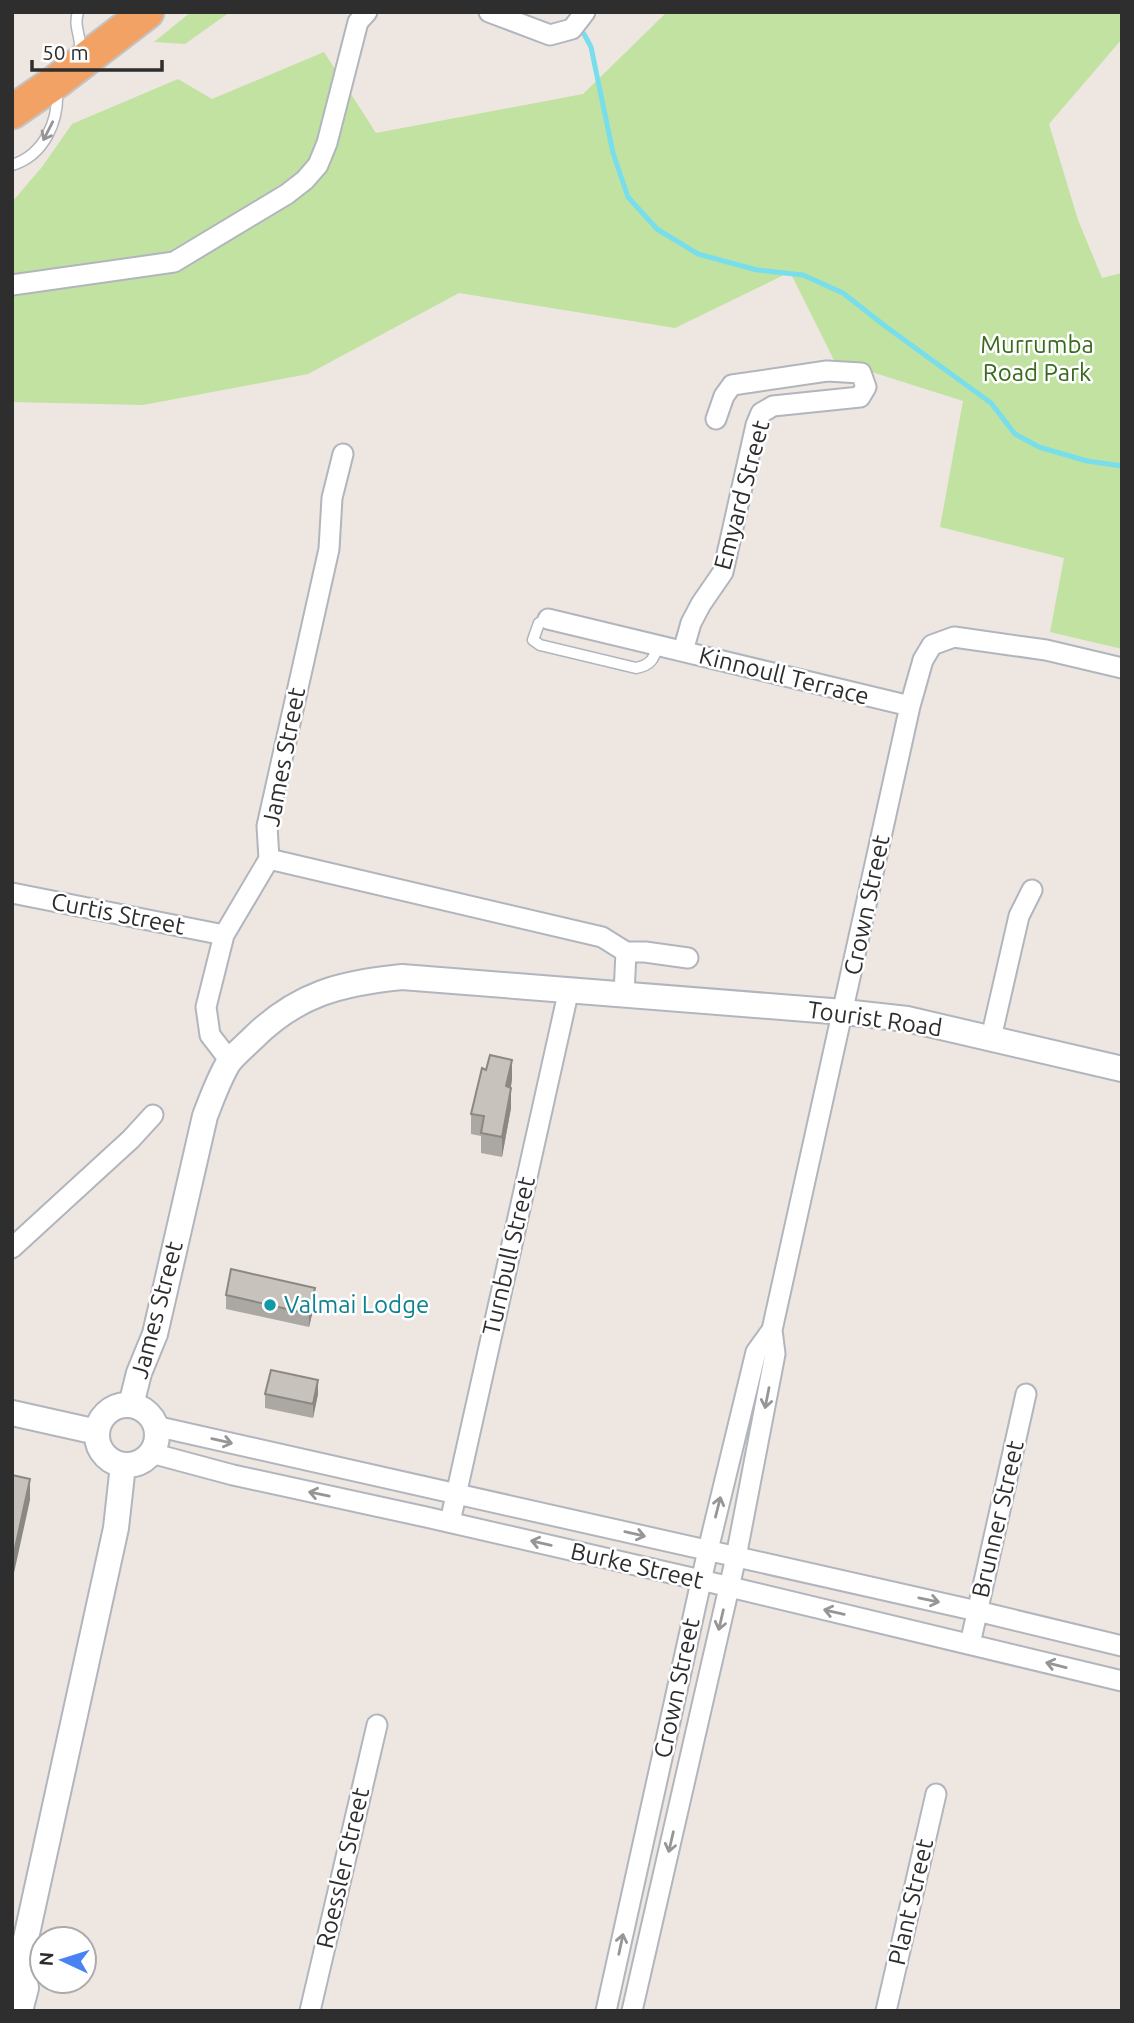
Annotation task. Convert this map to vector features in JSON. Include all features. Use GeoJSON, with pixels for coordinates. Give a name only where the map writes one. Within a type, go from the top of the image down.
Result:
{"type":"FeatureCollection","features":[{"type":"Feature","properties":{"kind":"highway"},"geometry":{"type":"LineString","coordinates":[[12,112],[147,12]]}},
{"type":"Feature","properties":{"kind":"street"},"geometry":{"type":"LineString","coordinates":[[489,12],[550,35],[572,29],[585,12]]}},
{"type":"Feature","properties":{"kind":"street"},"geometry":{"type":"LineString","coordinates":[[12,285],[174,262],[287,194],[318,165],[327,143],[362,17]]}},
{"type":"Feature","properties":{"kind":"street","name":"Emyard Street"},"geometry":{"type":"LineString","coordinates":[[683,651],[691,623],[723,572],[761,413],[773,406],[860,397],[866,387],[861,373],[827,371],[733,386],[724,396],[716,419]]}},
{"type":"Feature","properties":{"kind":"street","name":"James Street"},"geometry":{"type":"LineString","coordinates":[[131,1405],[139,1373],[155,1334],[205,1116],[230,1061],[210,1035],[206,1007],[223,935],[269,859],[267,826],[329,549],[332,498],[343,454]]}},
{"type":"Feature","properties":{"kind":"street","name":"Kinnoull Terrace"},"geometry":{"type":"LineString","coordinates":[[548,619],[910,706]]}},
{"type":"Feature","properties":{"kind":"street","name":"Crown Street"},"geometry":{"type":"LineString","coordinates":[[632,2011],[736,1558],[775,1354],[772,1330],[910,706],[923,660],[932,645],[954,637],[1046,650],[1122,668]]}},
{"type":"Feature","properties":{"kind":"street"},"geometry":{"type":"LineString","coordinates":[[269,859],[602,937],[626,952],[688,958]]}},
{"type":"Feature","properties":{"kind":"street"},"geometry":{"type":"LineString","coordinates":[[991,1038],[1018,916],[1032,890]]}},
{"type":"Feature","properties":{"kind":"street","name":"Curtis Street"},"geometry":{"type":"LineString","coordinates":[[12,893],[223,935]]}},
{"type":"Feature","properties":{"kind":"street"},"geometry":{"type":"LineString","coordinates":[[624,994],[626,952]]}},
{"type":"Feature","properties":{"kind":"street","name":"Tourist Road"},"geometry":{"type":"LineString","coordinates":[[230,1061],[266,1024],[312,996],[359,981],[402,977],[907,1019],[1122,1069]]}},
{"type":"Feature","properties":{"kind":"street","name":"Turnbull Street"},"geometry":{"type":"LineString","coordinates":[[450,1522],[569,989]]}},
{"type":"Feature","properties":{"kind":"street"},"geometry":{"type":"LineString","coordinates":[[12,1248],[131,1139],[153,1115]]}},
{"type":"Feature","properties":{"kind":"street","name":"Crown Street"},"geometry":{"type":"LineString","coordinates":[[606,2011],[701,1580],[756,1352],[772,1330]]}},
{"type":"Feature","properties":{"kind":"street","name":"Brunner Street"},"geometry":{"type":"LineString","coordinates":[[970,1644],[1026,1394]]}},
{"type":"Feature","properties":{"kind":"street"},"geometry":{"type":"LineString","coordinates":[[131,1405],[146,1413],[155,1426],[155,1444],[151,1452],[139,1462],[123,1465],[101,1450],[97,1432],[105,1415],[113,1409],[131,1405]]}},
{"type":"Feature","properties":{"kind":"street"},"geometry":{"type":"LineString","coordinates":[[12,1413],[97,1432]]}},
{"type":"Feature","properties":{"kind":"street","name":"Burke Street"},"geometry":{"type":"LineString","coordinates":[[155,1426],[1122,1646]]}},
{"type":"Feature","properties":{"kind":"street","name":"Burke Street"},"geometry":{"type":"LineString","coordinates":[[151,1452],[233,1475],[701,1580],[1122,1681]]}},
{"type":"Feature","properties":{"kind":"street"},"geometry":{"type":"LineString","coordinates":[[26,2007],[26,1988],[17,1969],[116,1528],[123,1465]]}},
{"type":"Feature","properties":{"kind":"street","name":"Roessler Street"},"geometry":{"type":"LineString","coordinates":[[310,2011],[377,1725]]}},
{"type":"Feature","properties":{"kind":"street","name":"Plant Street"},"geometry":{"type":"LineString","coordinates":[[886,2011],[936,1794]]}},
{"type":"Feature","properties":{"kind":"lane"},"geometry":{"type":"LineString","coordinates":[[12,165],[20,163],[37,151],[48,132],[81,39],[75,23],[78,12]]}},
{"type":"Feature","properties":{"kind":"lane","name":"Kinnoull Terrace"},"geometry":{"type":"LineString","coordinates":[[548,619],[539,622],[536,629],[533,640],[540,645],[636,668],[648,665],[654,659],[658,645]]}},
{"type":"Feature","properties":{"kind":"green space"},"geometry":{"type":"Polygon","coordinates":[[[191,12],[230,12],[185,44],[154,42],[191,12]]]}},
{"type":"Feature","properties":{"kind":"green space","name":"Murrumba Road Park"},"geometry":{"type":"Polygon","coordinates":[[[667,12],[1122,12],[1122,39],[1049,124],[1078,220],[1102,278],[1122,273],[1122,649],[1050,632],[1064,558],[940,527],[963,401],[834,360],[790,272],[675,328],[459,293],[308,374],[143,405],[12,402],[12,202],[42,167],[72,124],[178,79],[212,99],[324,52],[376,133],[583,94],[667,12]]]}},
{"type":"Feature","properties":{"kind":"building"},"geometry":{"type":"Polygon","coordinates":[[[490,1055],[512,1060],[506,1086],[511,1088],[502,1137],[481,1133],[484,1116],[471,1114],[482,1068],[486,1070],[490,1055]]]}},
{"type":"Feature","properties":{"kind":"building"},"geometry":{"type":"Polygon","coordinates":[[[231,1269],[315,1288],[309,1314],[226,1295],[231,1269]]]}},
{"type":"Feature","properties":{"kind":"building"},"geometry":{"type":"Polygon","coordinates":[[[271,1370],[318,1380],[313,1404],[265,1394],[271,1370]]]}},
{"type":"Feature","properties":{"kind":"building"},"geometry":{"type":"Polygon","coordinates":[[[12,1475],[30,1479],[12,1562],[12,1475]]]}},
{"type":"Feature","properties":{"kind":"waterway"},"geometry":{"type":"LineString","coordinates":[[584,34],[591,47],[613,153],[628,197],[657,229],[698,254],[757,270],[803,275],[843,293],[991,403],[1015,434],[1039,447],[1087,461],[1122,466]]}},
{"type":"Feature","properties":{"kind":"place","name":"Valmai Lodge"},"geometry":{"type":"Point","coordinates":[270,1305]}}]}
